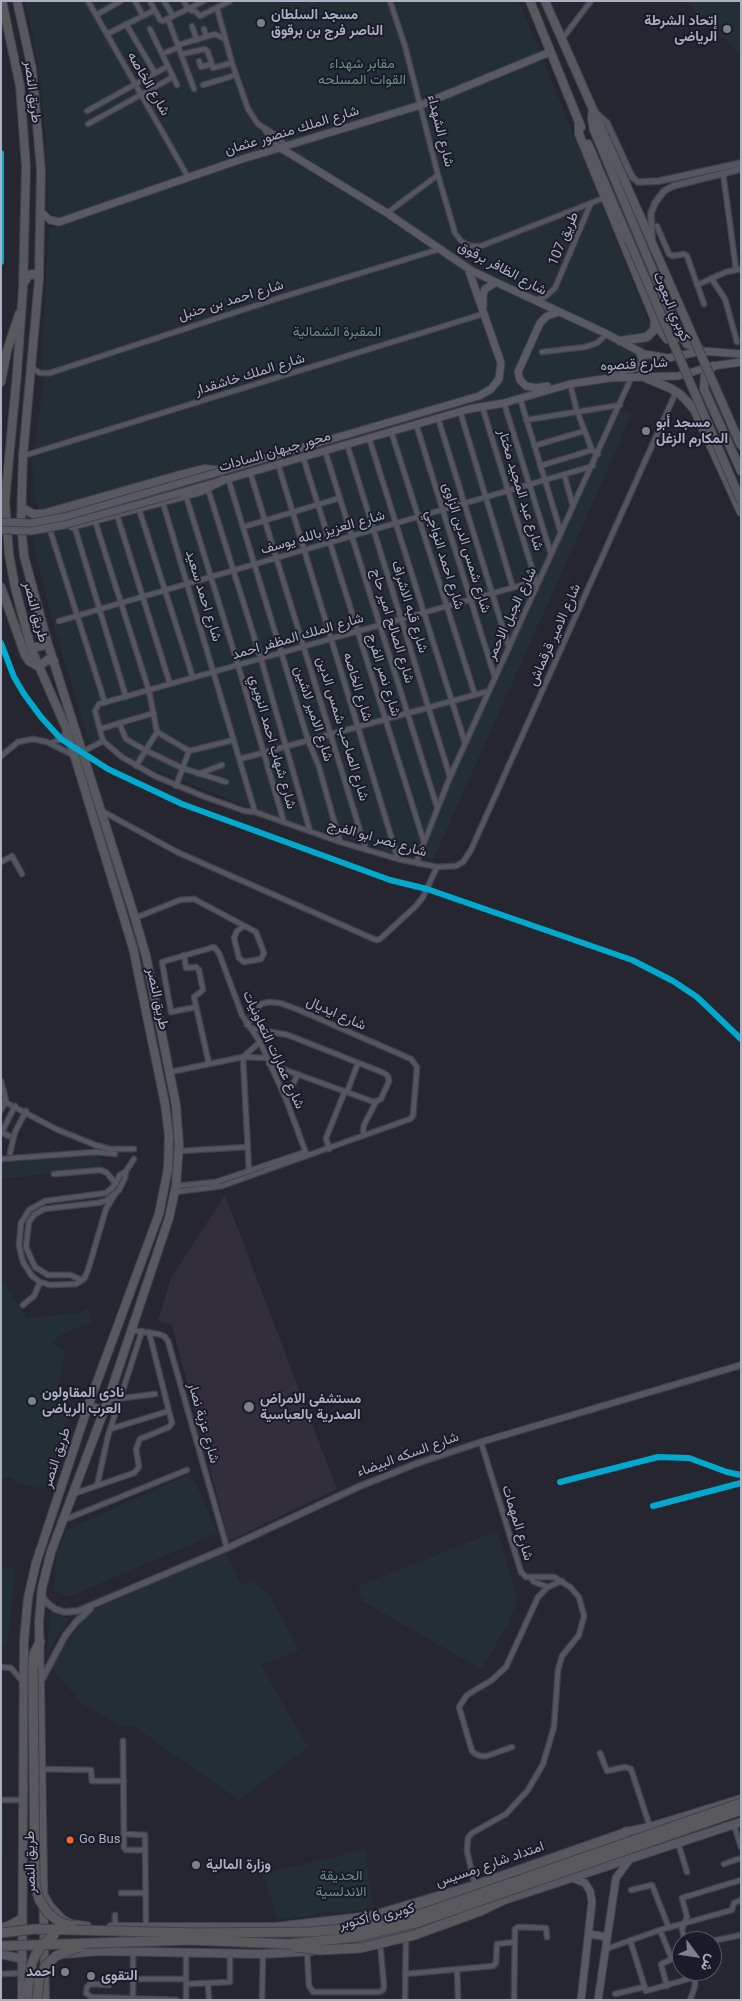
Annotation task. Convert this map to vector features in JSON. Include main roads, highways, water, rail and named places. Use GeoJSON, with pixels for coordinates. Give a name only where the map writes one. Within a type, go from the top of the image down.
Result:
{"type":"FeatureCollection","features":[{"type":"Feature","properties":{"kind":"highway","name":"طريق النصر"},"geometry":{"type":"LineString","coordinates":[[2,1],[12,41],[21,94],[25,140],[23,288],[18,373],[5,502],[8,550],[31,648],[101,810],[136,918],[170,1072],[177,1115],[179,1151],[176,1189],[165,1230],[108,1400],[62,1521],[48,1564],[41,1595],[39,1622],[45,1897],[45,2000]]}},
{"type":"Feature","properties":{"kind":"highway","name":"طريق النصر"},"geometry":{"type":"LineString","coordinates":[[17,1],[32,69],[41,152],[40,279],[23,456],[22,542],[47,641],[133,948],[170,1136],[168,1170],[159,1214],[87,1409],[31,1583],[24,1624],[22,2000]]}},
{"type":"Feature","properties":{"kind":"highway"},"geometry":{"type":"LineString","coordinates":[[530,1],[579,122],[579,134],[604,198],[654,317],[655,323],[652,333],[647,337],[620,341]]}},
{"type":"Feature","properties":{"kind":"highway","name":"كوبري البعوث"},"geometry":{"type":"LineString","coordinates":[[546,1],[741,446]]}},
{"type":"Feature","properties":{"kind":"highway"},"geometry":{"type":"LineString","coordinates":[[594,110],[594,130],[679,333],[687,344],[702,351]]}},
{"type":"Feature","properties":{"kind":"highway","name":"كوبري البعوث"},"geometry":{"type":"LineString","coordinates":[[579,122],[741,500]]}},
{"type":"Feature","properties":{"kind":"highway"},"geometry":{"type":"LineString","coordinates":[[25,197],[34,200],[40,192]]}},
{"type":"Feature","properties":{"kind":"highway"},"geometry":{"type":"LineString","coordinates":[[23,288],[30,274],[34,274],[40,279]]}},
{"type":"Feature","properties":{"kind":"highway"},"geometry":{"type":"LineString","coordinates":[[1,382],[7,351],[22,305]]}},
{"type":"Feature","properties":{"kind":"highway"},"geometry":{"type":"LineString","coordinates":[[655,323],[669,339],[676,338],[679,333]]}},
{"type":"Feature","properties":{"kind":"highway"},"geometry":{"type":"LineString","coordinates":[[714,366],[705,376],[704,389],[741,471]]}},
{"type":"Feature","properties":{"kind":"highway"},"geometry":{"type":"LineString","coordinates":[[641,376],[664,384],[686,399],[698,414],[741,512]]}},
{"type":"Feature","properties":{"kind":"highway"},"geometry":{"type":"LineString","coordinates":[[686,399],[693,391],[704,389]]}},
{"type":"Feature","properties":{"kind":"highway"},"geometry":{"type":"LineString","coordinates":[[22,508],[29,512],[40,514],[194,472],[209,469],[222,470]]}},
{"type":"Feature","properties":{"kind":"highway"},"geometry":{"type":"LineString","coordinates":[[22,542],[32,534],[95,521],[186,496],[208,489],[225,479]]}},
{"type":"Feature","properties":{"kind":"highway"},"geometry":{"type":"LineString","coordinates":[[40,514],[36,527],[41,532]]}},
{"type":"Feature","properties":{"kind":"highway"},"geometry":{"type":"LineString","coordinates":[[1,587],[23,652],[29,661],[39,666],[47,660],[54,661]]}},
{"type":"Feature","properties":{"kind":"highway"},"geometry":{"type":"LineString","coordinates":[[31,648],[42,646],[47,641]]}},
{"type":"Feature","properties":{"kind":"highway"},"geometry":{"type":"LineString","coordinates":[[97,1382],[104,1388],[113,1385]]}},
{"type":"Feature","properties":{"kind":"highway"},"geometry":{"type":"LineString","coordinates":[[87,1409],[96,1408],[102,1416]]}},
{"type":"Feature","properties":{"kind":"highway"},"geometry":{"type":"LineString","coordinates":[[40,1642],[34,1654],[33,1667],[36,1892],[43,1906],[53,1918],[66,1925],[87,1930]]}},
{"type":"Feature","properties":{"kind":"highway"},"geometry":{"type":"LineString","coordinates":[[23,1765],[31,1773],[37,1773],[42,1769]]}},
{"type":"Feature","properties":{"kind":"highway","name":"كوبرى 6 أكتوبر"},"geometry":{"type":"LineString","coordinates":[[1,1933],[35,1929],[195,1933],[308,1932],[379,1926],[430,1911],[741,1803]]}},
{"type":"Feature","properties":{"kind":"highway"},"geometry":{"type":"LineString","coordinates":[[23,1822],[28,1812],[32,1809],[37,1809],[43,1815]]}},
{"type":"Feature","properties":{"kind":"highway","name":"كوبرى 6 أكتوبر"},"geometry":{"type":"LineString","coordinates":[[1,1946],[190,1940],[289,1944],[356,1937],[419,1922],[741,1810]]}},
{"type":"Feature","properties":{"kind":"highway"},"geometry":{"type":"LineString","coordinates":[[379,1926],[392,1916],[489,1885],[617,1840],[626,1832]]}},
{"type":"Feature","properties":{"kind":"highway"},"geometry":{"type":"LineString","coordinates":[[289,1944],[305,1949],[339,1950],[360,1948],[406,1937],[480,1911],[503,1900]]}},
{"type":"Feature","properties":{"kind":"highway"},"geometry":{"type":"LineString","coordinates":[[1,1928],[22,1918]]}},
{"type":"Feature","properties":{"kind":"highway"},"geometry":{"type":"LineString","coordinates":[[29,2000],[30,1972],[36,1954],[48,1939],[64,1930]]}},
{"type":"Feature","properties":{"kind":"highway"},"geometry":{"type":"LineString","coordinates":[[37,2000],[42,1972],[50,1961],[63,1952],[95,1942]]}},
{"type":"Feature","properties":{"kind":"highway"},"geometry":{"type":"LineString","coordinates":[[1,1954],[22,1959]]}},
{"type":"Feature","properties":{"kind":"main road","name":"شارع الملك منصور عثمان"},"geometry":{"type":"LineString","coordinates":[[41,212],[50,220],[59,222],[282,146],[421,106],[550,52]]}},
{"type":"Feature","properties":{"kind":"main road","name":"شارع الظافر برقوق"},"geometry":{"type":"LineString","coordinates":[[282,146],[468,267],[639,351],[656,357],[668,358],[702,351],[741,354]]}},
{"type":"Feature","properties":{"kind":"main road"},"geometry":{"type":"LineString","coordinates":[[468,267],[483,314]]}},
{"type":"Feature","properties":{"kind":"main road"},"geometry":{"type":"LineString","coordinates":[[483,314],[484,292],[490,285],[496,282]]}},
{"type":"Feature","properties":{"kind":"main road"},"geometry":{"type":"LineString","coordinates":[[555,387],[526,386],[520,380],[518,372],[540,323],[547,316],[559,312]]}},
{"type":"Feature","properties":{"kind":"main road","name":"محور جيهان السادات"},"geometry":{"type":"LineString","coordinates":[[1,522],[31,523],[64,517],[479,396],[495,386],[500,379],[501,371],[500,359],[483,314]]}},
{"type":"Feature","properties":{"kind":"main road"},"geometry":{"type":"LineString","coordinates":[[610,378],[623,371],[639,367],[642,358],[639,351]]}},
{"type":"Feature","properties":{"kind":"main road","name":"شارع قنصوه"},"geometry":{"type":"LineString","coordinates":[[555,387],[632,376],[678,376],[714,366],[741,362]]}},
{"type":"Feature","properties":{"kind":"main road","name":"محور جيهان السادات"},"geometry":{"type":"LineString","coordinates":[[1,530],[31,530],[64,525],[460,411],[504,403],[555,387]]}},
{"type":"Feature","properties":{"kind":"main road","name":"امتداد شارع رمسيس"},"geometry":{"type":"LineString","coordinates":[[45,1897],[49,1906],[62,1920],[81,1926],[275,1927],[346,1920],[386,1912],[475,1885],[626,1832],[650,1827],[741,1799]]}},
{"type":"Feature","properties":{"kind":"main road"},"geometry":{"type":"LineString","coordinates":[[45,1963],[54,1956],[99,1951],[263,1954],[308,1952],[380,1938],[406,1932],[737,1823]]}},
{"type":"Feature","properties":{"kind":"main road"},"geometry":{"type":"LineString","coordinates":[[598,2000],[616,1878],[633,1856]]}},
{"type":"Feature","properties":{"kind":"main road"},"geometry":{"type":"LineString","coordinates":[[570,1877],[581,1880],[590,1891],[592,1902],[581,2000]]}},
{"type":"Feature","properties":{"kind":"main road"},"geometry":{"type":"LineString","coordinates":[[98,1926],[99,1951]]}},
{"type":"Feature","properties":{"kind":"main road"},"geometry":{"type":"LineString","coordinates":[[589,1934],[607,1937]]}},
{"type":"Feature","properties":{"kind":"place","name":"مسجد السلطان الناصر فرج بن برقوق"},"geometry":{"type":"Point","coordinates":[261,23]}},
{"type":"Feature","properties":{"kind":"place","name":"إتحاد الشرطة الرياضى"},"geometry":{"type":"Point","coordinates":[727,29]}},
{"type":"Feature","properties":{"kind":"place","name":"مسجد أبو المكارم الزغل"},"geometry":{"type":"Point","coordinates":[646,431]}},
{"type":"Feature","properties":{"kind":"place","name":"نادى المقاولون العرب الرياضى"},"geometry":{"type":"Point","coordinates":[32,1401]}},
{"type":"Feature","properties":{"kind":"place","name":"مستشفى الامراض الصدرية بالعباسية"},"geometry":{"type":"Point","coordinates":[249,1407]}},
{"type":"Feature","properties":{"kind":"place","name":"Go Bus"},"geometry":{"type":"Point","coordinates":[70,1840]}},
{"type":"Feature","properties":{"kind":"place","name":"وزارة المالية"},"geometry":{"type":"Point","coordinates":[196,1865]}},
{"type":"Feature","properties":{"kind":"place","name":"احمد"},"geometry":{"type":"Point","coordinates":[65,1972]}},
{"type":"Feature","properties":{"kind":"place","name":"التقوى"},"geometry":{"type":"Point","coordinates":[91,1976]}},
{"type":"Feature","properties":{"kind":"park label","name":"مقابر شهداء القوات المسلحه"},"geometry":{"type":"Point","coordinates":[362,72]}},
{"type":"Feature","properties":{"kind":"park label","name":"المقبرة الشمالية"},"geometry":{"type":"Point","coordinates":[337,332]}},
{"type":"Feature","properties":{"kind":"park label","name":"الحديقة الاندلسية"},"geometry":{"type":"Point","coordinates":[341,1884]}}]}
